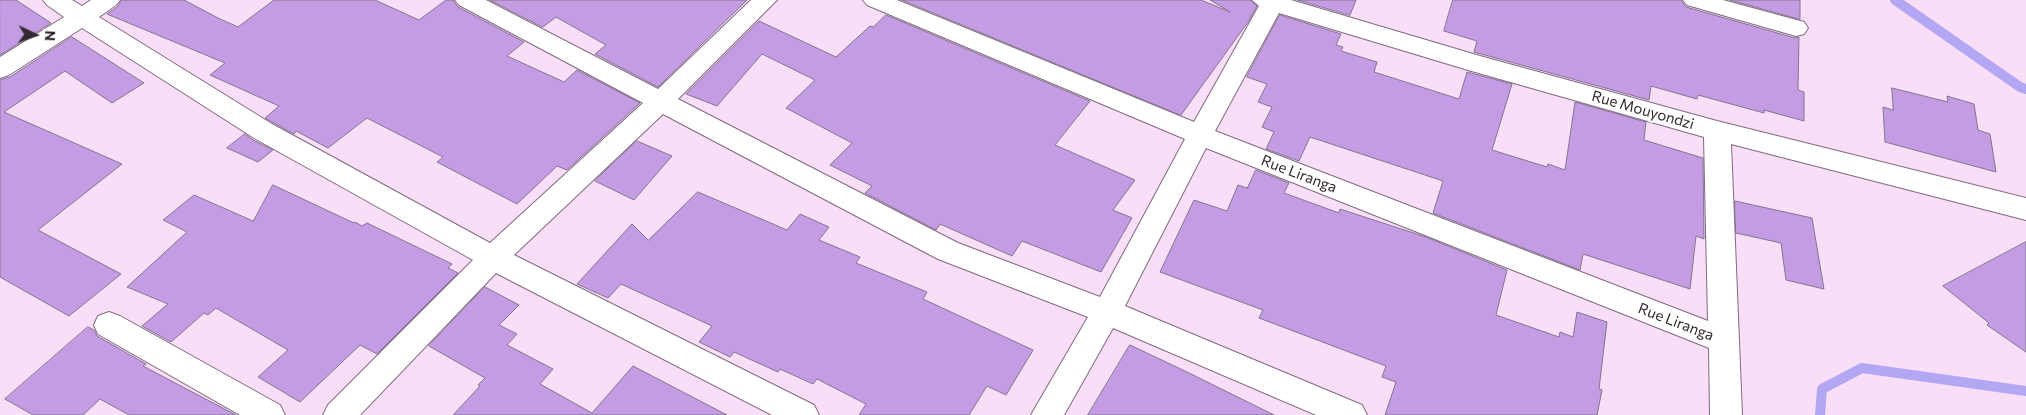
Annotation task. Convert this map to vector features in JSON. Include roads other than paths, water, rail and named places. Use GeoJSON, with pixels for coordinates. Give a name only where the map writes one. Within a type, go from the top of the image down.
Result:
{"type":"FeatureCollection","features":[{"type":"Feature","properties":{"kind":"street"},"geometry":{"type":"LineString","coordinates":[[54,0],[263,131],[493,258],[803,415]]}},
{"type":"Feature","properties":{"kind":"street"},"geometry":{"type":"LineString","coordinates":[[0,69],[108,0]]}},
{"type":"Feature","properties":{"kind":"street"},"geometry":{"type":"LineString","coordinates":[[468,0],[948,251],[1107,312],[1351,415]]}},
{"type":"Feature","properties":{"kind":"street"},"geometry":{"type":"LineString","coordinates":[[339,415],[493,258],[660,102],[765,0]]}},
{"type":"Feature","properties":{"kind":"street","name":"Rue Liranga"},"geometry":{"type":"LineString","coordinates":[[875,0],[1200,135],[1725,341]]}},
{"type":"Feature","properties":{"kind":"street"},"geometry":{"type":"LineString","coordinates":[[1695,0],[1796,28]]}},
{"type":"Feature","properties":{"kind":"street"},"geometry":{"type":"LineString","coordinates":[[1047,415],[1107,312],[1270,1]]}},
{"type":"Feature","properties":{"kind":"street","name":"Rue Mouyondzi"},"geometry":{"type":"LineString","coordinates":[[1270,1],[1477,64],[1717,131],[2026,209]]}},
{"type":"Feature","properties":{"kind":"street"},"geometry":{"type":"LineString","coordinates":[[1717,131],[1726,415]]}},
{"type":"Feature","properties":{"kind":"street"},"geometry":{"type":"LineString","coordinates":[[109,325],[269,415]]}},
{"type":"Feature","properties":{"kind":"waterway"},"geometry":{"type":"LineString","coordinates":[[1895,0],[2020,87],[2026,89]]}},
{"type":"Feature","properties":{"kind":"waterway"},"geometry":{"type":"LineString","coordinates":[[1820,415],[1822,389],[1862,368],[2026,391]]}}]}
